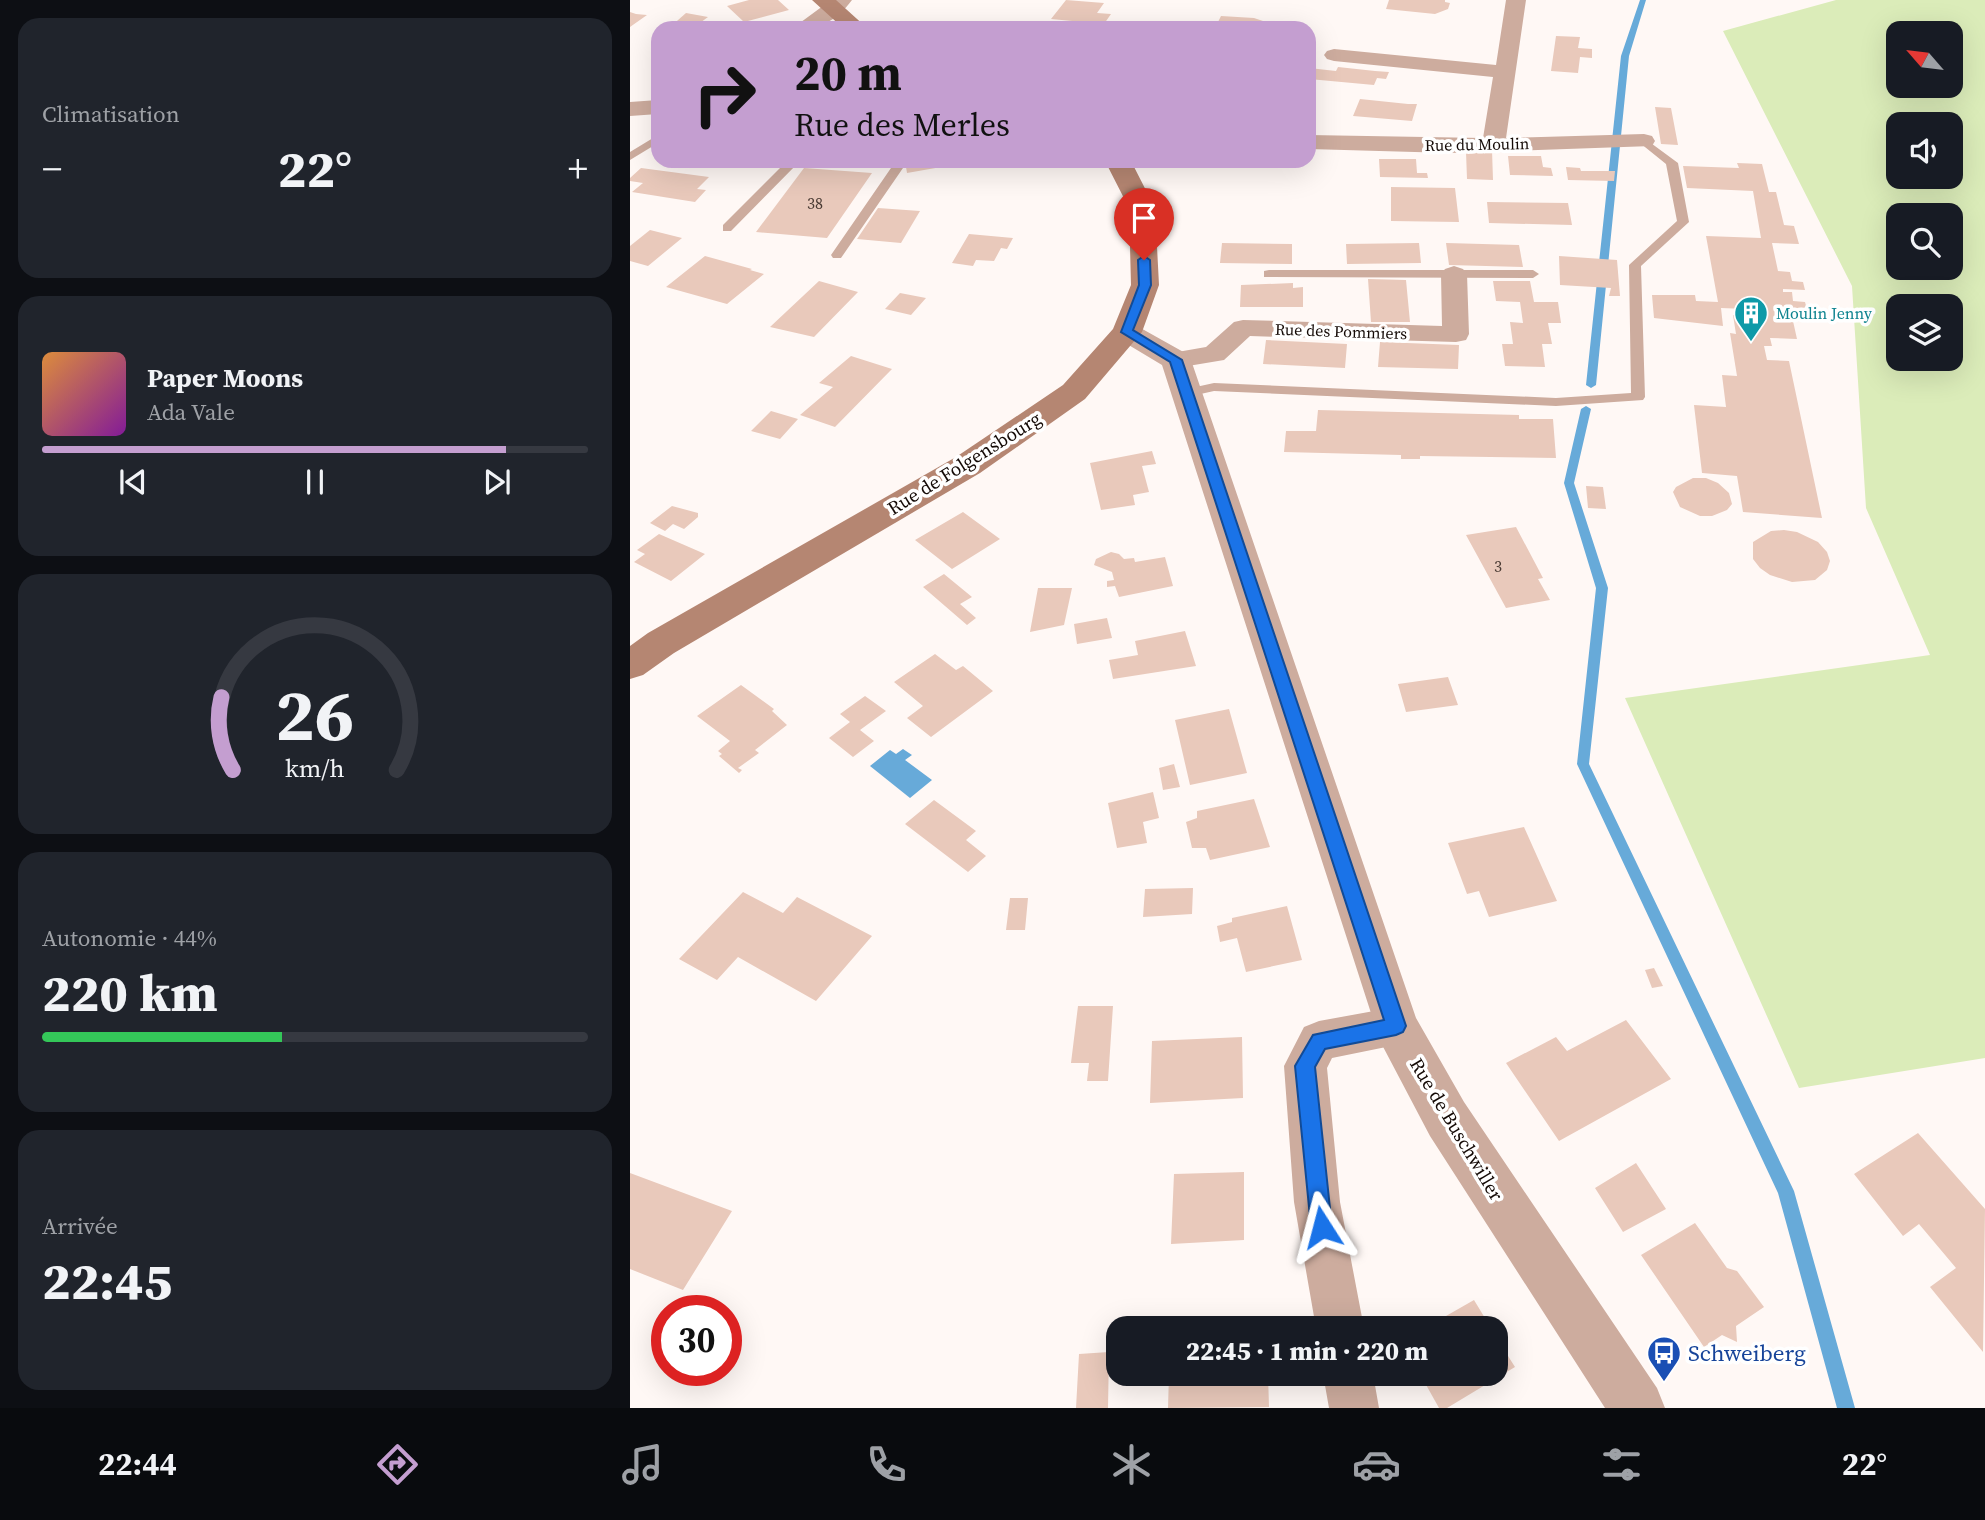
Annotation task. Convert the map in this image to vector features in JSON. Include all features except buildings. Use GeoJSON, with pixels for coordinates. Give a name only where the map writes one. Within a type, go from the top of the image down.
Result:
{"type":"FeatureCollection","features":[{"type":"Feature","properties":{"kind":"main road"},"geometry":{"type":"LineString","coordinates":[[833,3],[850,21]]}},
{"type":"Feature","properties":{"kind":"main road","name":"Rue de Folgensbourg"},"geometry":{"type":"LineString","coordinates":[[630,665],[661,643],[968,465],[1074,392],[1127,332],[1145,285],[1142,208],[1122,168]]}},
{"type":"Feature","properties":{"kind":"street"},"geometry":{"type":"LineString","coordinates":[[1494,143],[1516,0]]}},
{"type":"Feature","properties":{"kind":"street"},"geometry":{"type":"LineString","coordinates":[[811,21],[833,3]]}},
{"type":"Feature","properties":{"kind":"street"},"geometry":{"type":"LineString","coordinates":[[1334,55],[1506,72]]}},
{"type":"Feature","properties":{"kind":"street"},"geometry":{"type":"LineString","coordinates":[[630,109],[651,108]]}},
{"type":"Feature","properties":{"kind":"street","name":"Rue du Moulin"},"geometry":{"type":"LineString","coordinates":[[1316,142],[1450,146],[1640,141]]}},
{"type":"Feature","properties":{"kind":"street","name":"Rue des Pommiers"},"geometry":{"type":"LineString","coordinates":[[1181,376],[1214,354],[1243,328],[1456,334],[1454,274]]}},
{"type":"Feature","properties":{"kind":"street"},"geometry":{"type":"LineString","coordinates":[[1127,332],[1181,376]]}},
{"type":"Feature","properties":{"kind":"street","name":"Rue de Buschwiller"},"geometry":{"type":"LineString","coordinates":[[1181,376],[1396,1026],[1447,1119],[1637,1408]]}},
{"type":"Feature","properties":{"kind":"street"},"geometry":{"type":"LineString","coordinates":[[1338,1316],[1317,1202],[1305,1066],[1319,1041],[1396,1026]]}},
{"type":"Feature","properties":{"kind":"street"},"geometry":{"type":"LineString","coordinates":[[1350,1386],[1354,1408]]}},
{"type":"Feature","properties":{"kind":"lane"},"geometry":{"type":"LineString","coordinates":[[1181,376],[1214,387],[1556,402],[1638,397],[1635,265],[1683,222],[1672,163],[1640,141]]}},
{"type":"Feature","properties":{"kind":"lane"},"geometry":{"type":"LineString","coordinates":[[630,157],[651,143]]}},
{"type":"Feature","properties":{"kind":"lane"},"geometry":{"type":"LineString","coordinates":[[727,228],[787,168]]}},
{"type":"Feature","properties":{"kind":"lane"},"geometry":{"type":"LineString","coordinates":[[837,255],[897,168]]}},
{"type":"Feature","properties":{"kind":"lane"},"geometry":{"type":"LineString","coordinates":[[1269,274],[1533,274]]}},
{"type":"Feature","properties":{"kind":"green space"},"geometry":{"type":"Polygon","coordinates":[[[1836,0],[1985,0],[1985,1058],[1799,1088],[1625,698],[1930,655],[1866,508],[1852,286],[1723,31],[1836,0]]]}},
{"type":"Feature","properties":{"kind":"water"},"geometry":{"type":"Polygon","coordinates":[[[903,749],[912,755],[905,760],[932,780],[910,798],[870,766],[890,750],[896,754],[903,749]]]}},
{"type":"Feature","properties":{"kind":"waterway"},"geometry":{"type":"LineString","coordinates":[[1591,385],[1625,56],[1643,0]]}},
{"type":"Feature","properties":{"kind":"waterway"},"geometry":{"type":"LineString","coordinates":[[1586,409],[1569,483],[1602,588],[1583,764],[1786,1191],[1846,1408]]}},
{"type":"Feature","properties":{"kind":"place","name":"Moulin Jenny"},"geometry":{"type":"Point","coordinates":[1751,343]}},
{"type":"Feature","properties":{"kind":"place","name":"Schweiberg"},"geometry":{"type":"Point","coordinates":[1664,1383]}},
{"type":"Feature","properties":{"kind":"route"},"geometry":{"type":"LineString","coordinates":[[1144,260],[1145,285],[1127,332],[1176,360],[1396,1026],[1319,1041],[1305,1066],[1317,1202],[1322,1227]]}}]}
